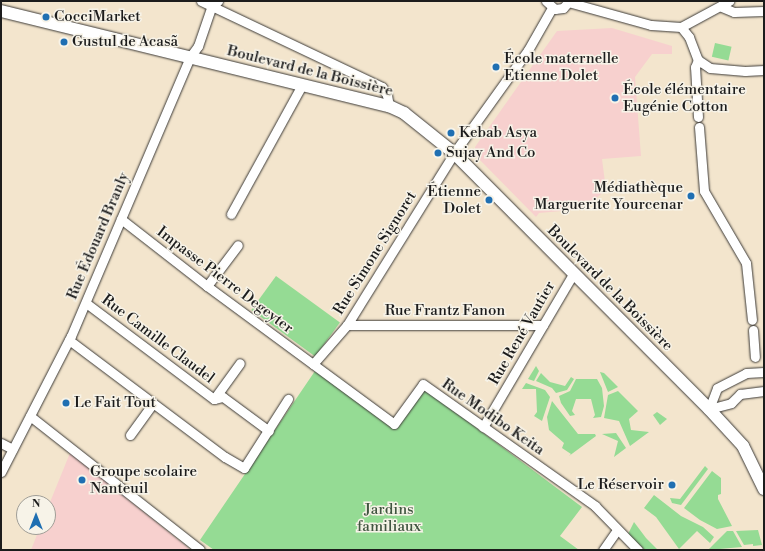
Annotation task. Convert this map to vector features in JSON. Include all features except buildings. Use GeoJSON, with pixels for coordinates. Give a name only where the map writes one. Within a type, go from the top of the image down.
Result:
{"type":"FeatureCollection","features":[{"type":"Feature","properties":{"kind":"main road","name":"Boulevard de la Boissière"},"geometry":{"type":"LineString","coordinates":[[1,11],[389,106],[415,121],[454,153],[572,274],[709,408],[743,446],[764,489]]}},
{"type":"Feature","properties":{"kind":"street"},"geometry":{"type":"LineString","coordinates":[[201,1],[211,8],[382,87],[387,95],[389,106]]}},
{"type":"Feature","properties":{"kind":"street"},"geometry":{"type":"LineString","coordinates":[[211,8],[218,1]]}},
{"type":"Feature","properties":{"kind":"street"},"geometry":{"type":"LineString","coordinates":[[549,4],[563,8],[569,2],[651,25],[681,27],[725,4],[734,12],[764,11]]}},
{"type":"Feature","properties":{"kind":"street","name":"Rue Simone Signoret"},"geometry":{"type":"LineString","coordinates":[[313,364],[347,325],[454,153],[528,50],[549,4]]}},
{"type":"Feature","properties":{"kind":"street","name":"Rue Édouard Branly"},"geometry":{"type":"LineString","coordinates":[[1,472],[69,340],[190,57],[198,46],[211,8]]}},
{"type":"Feature","properties":{"kind":"street"},"geometry":{"type":"LineString","coordinates":[[681,27],[689,37],[698,60],[710,68],[745,71],[764,70]]}},
{"type":"Feature","properties":{"kind":"street"},"geometry":{"type":"LineString","coordinates":[[698,60],[695,67],[698,116]]}},
{"type":"Feature","properties":{"kind":"street"},"geometry":{"type":"LineString","coordinates":[[231,214],[302,84]]}},
{"type":"Feature","properties":{"kind":"street"},"geometry":{"type":"LineString","coordinates":[[699,127],[704,191],[746,263],[752,320]]}},
{"type":"Feature","properties":{"kind":"street","name":"Impasse Pierre Degeyter"},"geometry":{"type":"LineString","coordinates":[[121,219],[206,286],[313,364]]}},
{"type":"Feature","properties":{"kind":"street"},"geometry":{"type":"LineString","coordinates":[[206,286],[238,245]]}},
{"type":"Feature","properties":{"kind":"street","name":"Rue René Vautier"},"geometry":{"type":"LineString","coordinates":[[483,427],[572,274]]}},
{"type":"Feature","properties":{"kind":"street","name":"Rue Camille Claudel"},"geometry":{"type":"LineString","coordinates":[[86,302],[214,399],[224,397],[269,431]]}},
{"type":"Feature","properties":{"kind":"street","name":"Rue Frantz Fanon"},"geometry":{"type":"LineString","coordinates":[[347,325],[543,325]]}},
{"type":"Feature","properties":{"kind":"street"},"geometry":{"type":"LineString","coordinates":[[753,330],[755,357]]}},
{"type":"Feature","properties":{"kind":"street"},"geometry":{"type":"LineString","coordinates":[[69,340],[225,457],[244,468],[288,399]]}},
{"type":"Feature","properties":{"kind":"street","name":"Rue Camille Claudel"},"geometry":{"type":"LineString","coordinates":[[214,399],[240,363]]}},
{"type":"Feature","properties":{"kind":"street","name":"Rue Modibo Keita"},"geometry":{"type":"LineString","coordinates":[[313,364],[394,424],[423,384],[595,506],[638,550]]}},
{"type":"Feature","properties":{"kind":"street"},"geometry":{"type":"LineString","coordinates":[[709,408],[717,388],[746,373],[764,372]]}},
{"type":"Feature","properties":{"kind":"street"},"geometry":{"type":"LineString","coordinates":[[709,408],[731,403],[740,394],[764,391]]}},
{"type":"Feature","properties":{"kind":"street"},"geometry":{"type":"LineString","coordinates":[[130,435],[153,403]]}},
{"type":"Feature","properties":{"kind":"street"},"geometry":{"type":"LineString","coordinates":[[30,416],[200,550]]}},
{"type":"Feature","properties":{"kind":"street"},"geometry":{"type":"LineString","coordinates":[[1,443],[13,449]]}},
{"type":"Feature","properties":{"kind":"street"},"geometry":{"type":"LineString","coordinates":[[602,550],[617,530]]}},
{"type":"Feature","properties":{"kind":"shaded area"},"geometry":{"type":"Polygon","coordinates":[[[612,28],[672,46],[672,54],[652,54],[635,77],[641,156],[602,159],[606,190],[583,209],[539,213],[536,217],[475,155],[475,147],[557,31],[612,28]]]}},
{"type":"Feature","properties":{"kind":"shaded area","name":"Groupe scolaire Nanteuil"},"geometry":{"type":"Polygon","coordinates":[[[70,453],[191,550],[31,550],[37,535],[56,535],[56,495],[53,495],[70,453]]]}},
{"type":"Feature","properties":{"kind":"green space"},"geometry":{"type":"Polygon","coordinates":[[[715,43],[732,47],[728,60],[712,57],[715,43]]]}},
{"type":"Feature","properties":{"kind":"green space"},"geometry":{"type":"Polygon","coordinates":[[[276,276],[340,322],[315,356],[251,310],[276,276]]]}},
{"type":"Feature","properties":{"kind":"green space"},"geometry":{"type":"Polygon","coordinates":[[[536,366],[539,371],[534,381],[528,379],[536,366]]]}},
{"type":"Feature","properties":{"kind":"green space","name":"Jardins familiaux"},"geometry":{"type":"Polygon","coordinates":[[[315,371],[394,429],[423,388],[582,507],[560,536],[579,550],[214,550],[200,540],[315,371]]]}},
{"type":"Feature","properties":{"kind":"green space"},"geometry":{"type":"Polygon","coordinates":[[[600,372],[604,373],[618,387],[608,392],[600,372]]]}},
{"type":"Feature","properties":{"kind":"green space"},"geometry":{"type":"Polygon","coordinates":[[[541,373],[550,382],[565,386],[571,377],[574,379],[567,390],[556,393],[552,388],[536,381],[541,373]]]}},
{"type":"Feature","properties":{"kind":"green space"},"geometry":{"type":"Polygon","coordinates":[[[576,379],[597,379],[602,388],[604,406],[601,417],[593,418],[595,415],[591,399],[576,399],[572,411],[575,415],[570,416],[561,403],[559,396],[570,391],[576,379]]]}},
{"type":"Feature","properties":{"kind":"green space"},"geometry":{"type":"Polygon","coordinates":[[[526,383],[545,390],[550,397],[542,421],[534,416],[537,412],[536,389],[522,389],[526,383]]]}},
{"type":"Feature","properties":{"kind":"green space"},"geometry":{"type":"Polygon","coordinates":[[[618,391],[638,411],[629,419],[631,430],[649,432],[630,446],[619,421],[604,418],[608,395],[618,391]]]}},
{"type":"Feature","properties":{"kind":"green space"},"geometry":{"type":"Polygon","coordinates":[[[552,401],[578,434],[595,434],[596,436],[569,456],[571,454],[562,448],[564,443],[549,430],[547,417],[552,401]]]}},
{"type":"Feature","properties":{"kind":"green space"},"geometry":{"type":"Polygon","coordinates":[[[657,412],[667,419],[660,425],[653,415],[657,412]]]}},
{"type":"Feature","properties":{"kind":"green space"},"geometry":{"type":"Polygon","coordinates":[[[616,433],[626,448],[614,457],[618,441],[602,434],[616,433]]]}},
{"type":"Feature","properties":{"kind":"green space"},"geometry":{"type":"Polygon","coordinates":[[[705,466],[708,469],[681,505],[672,503],[670,498],[680,499],[705,466]]]}},
{"type":"Feature","properties":{"kind":"green space"},"geometry":{"type":"Polygon","coordinates":[[[712,471],[721,478],[721,494],[718,495],[718,499],[732,526],[717,529],[700,520],[684,508],[712,471]]]}},
{"type":"Feature","properties":{"kind":"green space"},"geometry":{"type":"Polygon","coordinates":[[[654,495],[681,516],[703,527],[714,537],[710,543],[697,531],[679,549],[656,517],[644,508],[654,495]]]}},
{"type":"Feature","properties":{"kind":"green space"},"geometry":{"type":"Polygon","coordinates":[[[634,522],[646,538],[658,550],[645,550],[628,534],[634,522]]]}},
{"type":"Feature","properties":{"kind":"green space"},"geometry":{"type":"Polygon","coordinates":[[[758,530],[762,545],[753,546],[753,544],[744,545],[736,531],[758,530]]]}},
{"type":"Feature","properties":{"kind":"green space"},"geometry":{"type":"Polygon","coordinates":[[[727,531],[733,531],[742,547],[708,550],[727,531]]]}},
{"type":"Feature","properties":{"kind":"place","name":"CocciMarket"},"geometry":{"type":"Point","coordinates":[46,17]}},
{"type":"Feature","properties":{"kind":"place","name":"Gustul de Acasã"},"geometry":{"type":"Point","coordinates":[64,42]}},
{"type":"Feature","properties":{"kind":"place","name":"École maternelle Etienne Dolet"},"geometry":{"type":"Point","coordinates":[496,67]}},
{"type":"Feature","properties":{"kind":"place","name":"École élémentaire Eugénie Cotton"},"geometry":{"type":"Point","coordinates":[615,98]}},
{"type":"Feature","properties":{"kind":"place","name":"Kebab Asya"},"geometry":{"type":"Point","coordinates":[451,133]}},
{"type":"Feature","properties":{"kind":"place","name":"Sujay And Co"},"geometry":{"type":"Point","coordinates":[438,153]}},
{"type":"Feature","properties":{"kind":"place","name":"Médiathèque Marguerite Yourcenar"},"geometry":{"type":"Point","coordinates":[691,196]}},
{"type":"Feature","properties":{"kind":"place","name":"Étienne Dolet"},"geometry":{"type":"Point","coordinates":[489,200]}},
{"type":"Feature","properties":{"kind":"place","name":"Le Fait Tout"},"geometry":{"type":"Point","coordinates":[66,403]}},
{"type":"Feature","properties":{"kind":"place","name":"Groupe scolaire Nanteuil"},"geometry":{"type":"Point","coordinates":[82,480]}},
{"type":"Feature","properties":{"kind":"place","name":"Le Réservoir"},"geometry":{"type":"Point","coordinates":[672,485]}}]}
